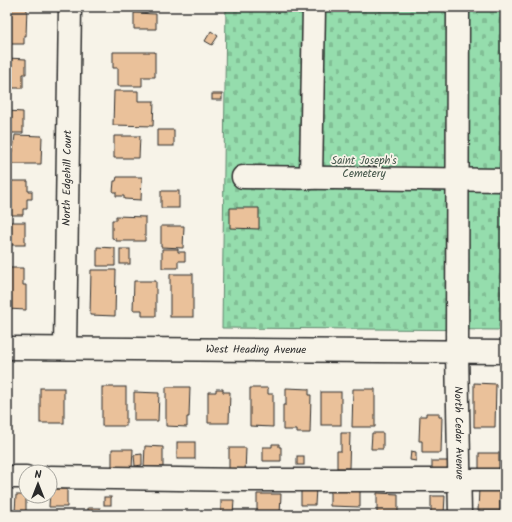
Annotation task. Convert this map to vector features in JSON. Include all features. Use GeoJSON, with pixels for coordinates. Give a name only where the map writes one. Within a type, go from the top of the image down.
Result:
{"type":"FeatureCollection","features":[{"type":"Feature","properties":{"kind":"street","name":"North Edgehill Court"},"geometry":{"type":"LineString","coordinates":[[65,348],[70,7]]}},
{"type":"Feature","properties":{"kind":"street"},"geometry":{"type":"LineString","coordinates":[[311,178],[314,7]]}},
{"type":"Feature","properties":{"kind":"street","name":"North Cedar Avenue"},"geometry":{"type":"LineString","coordinates":[[458,7],[457,351],[460,515]]}},
{"type":"Feature","properties":{"kind":"street"},"geometry":{"type":"LineString","coordinates":[[243,177],[505,180]]}},
{"type":"Feature","properties":{"kind":"street","name":"West Heading Avenue"},"geometry":{"type":"LineString","coordinates":[[7,348],[505,352]]}},
{"type":"Feature","properties":{"kind":"street"},"geometry":{"type":"LineString","coordinates":[[7,477],[18,477]]}},
{"type":"Feature","properties":{"kind":"street"},"geometry":{"type":"LineString","coordinates":[[58,477],[243,480],[505,480]]}},
{"type":"Feature","properties":{"kind":"green space","name":"Saint Joseph's Cemetery"},"geometry":{"type":"Polygon","coordinates":[[[226,7],[505,7],[505,330],[222,328],[226,7]]]}},
{"type":"Feature","properties":{"kind":"building"},"geometry":{"type":"Polygon","coordinates":[[[7,7],[27,7],[26,36],[24,36],[24,44],[7,44],[7,7]]]}},
{"type":"Feature","properties":{"kind":"building"},"geometry":{"type":"Polygon","coordinates":[[[120,7],[134,7],[134,10],[120,10],[120,7]]]}},
{"type":"Feature","properties":{"kind":"building"},"geometry":{"type":"Polygon","coordinates":[[[134,13],[156,14],[156,29],[134,29],[134,13]]]}},
{"type":"Feature","properties":{"kind":"building"},"geometry":{"type":"Polygon","coordinates":[[[211,31],[218,36],[212,45],[205,41],[211,31]]]}},
{"type":"Feature","properties":{"kind":"building"},"geometry":{"type":"Polygon","coordinates":[[[113,52],[155,52],[155,77],[142,77],[142,86],[118,86],[118,68],[113,68],[113,52]]]}},
{"type":"Feature","properties":{"kind":"building"},"geometry":{"type":"Polygon","coordinates":[[[7,58],[26,59],[26,74],[23,74],[23,88],[7,88],[7,58]]]}},
{"type":"Feature","properties":{"kind":"building"},"geometry":{"type":"Polygon","coordinates":[[[114,91],[138,91],[138,101],[154,101],[153,126],[113,125],[114,91]]]}},
{"type":"Feature","properties":{"kind":"building"},"geometry":{"type":"Polygon","coordinates":[[[212,94],[222,94],[222,100],[212,100],[212,94]]]}},
{"type":"Feature","properties":{"kind":"building"},"geometry":{"type":"Polygon","coordinates":[[[7,111],[23,112],[23,133],[7,133],[7,111]]]}},
{"type":"Feature","properties":{"kind":"building"},"geometry":{"type":"Polygon","coordinates":[[[157,130],[174,130],[174,146],[157,146],[157,130]]]}},
{"type":"Feature","properties":{"kind":"building"},"geometry":{"type":"Polygon","coordinates":[[[15,135],[42,136],[41,164],[7,164],[8,151],[13,151],[15,135]]]}},
{"type":"Feature","properties":{"kind":"building"},"geometry":{"type":"Polygon","coordinates":[[[114,136],[140,136],[139,158],[114,158],[114,136]]]}},
{"type":"Feature","properties":{"kind":"building"},"geometry":{"type":"Polygon","coordinates":[[[117,177],[142,177],[141,200],[124,199],[124,196],[116,196],[116,192],[113,192],[114,181],[116,181],[117,177]]]}},
{"type":"Feature","properties":{"kind":"building"},"geometry":{"type":"Polygon","coordinates":[[[7,181],[28,181],[28,191],[32,191],[32,199],[27,199],[27,209],[23,209],[23,215],[8,215],[7,181]]]}},
{"type":"Feature","properties":{"kind":"building"},"geometry":{"type":"Polygon","coordinates":[[[161,191],[179,191],[179,208],[161,208],[161,191]]]}},
{"type":"Feature","properties":{"kind":"building"},"geometry":{"type":"Polygon","coordinates":[[[230,208],[259,208],[259,229],[230,228],[230,208]]]}},
{"type":"Feature","properties":{"kind":"building"},"geometry":{"type":"Polygon","coordinates":[[[116,216],[145,217],[145,241],[116,241],[116,239],[112,238],[112,220],[116,220],[116,216]]]}},
{"type":"Feature","properties":{"kind":"building"},"geometry":{"type":"Polygon","coordinates":[[[7,222],[25,222],[25,245],[7,245],[7,222]]]}},
{"type":"Feature","properties":{"kind":"building"},"geometry":{"type":"Polygon","coordinates":[[[161,226],[184,226],[183,248],[161,247],[161,226]]]}},
{"type":"Feature","properties":{"kind":"building"},"geometry":{"type":"Polygon","coordinates":[[[97,247],[115,248],[115,266],[97,266],[97,247]]]}},
{"type":"Feature","properties":{"kind":"building"},"geometry":{"type":"Polygon","coordinates":[[[120,249],[130,249],[130,264],[120,264],[120,249]]]}},
{"type":"Feature","properties":{"kind":"building"},"geometry":{"type":"Polygon","coordinates":[[[162,249],[178,249],[178,252],[185,252],[185,261],[178,261],[178,268],[162,268],[162,249]]]}},
{"type":"Feature","properties":{"kind":"building"},"geometry":{"type":"Polygon","coordinates":[[[7,268],[23,268],[23,285],[26,285],[26,310],[7,309],[7,268]]]}},
{"type":"Feature","properties":{"kind":"building"},"geometry":{"type":"Polygon","coordinates":[[[91,270],[116,270],[115,316],[90,315],[91,270]]]}},
{"type":"Feature","properties":{"kind":"building"},"geometry":{"type":"Polygon","coordinates":[[[170,274],[193,274],[193,317],[170,317],[170,274]]]}},
{"type":"Feature","properties":{"kind":"building"},"geometry":{"type":"Polygon","coordinates":[[[134,281],[156,281],[156,316],[142,316],[142,310],[133,310],[134,281]]]}},
{"type":"Feature","properties":{"kind":"building"},"geometry":{"type":"Polygon","coordinates":[[[474,383],[496,384],[495,427],[474,427],[474,383]]]}},
{"type":"Feature","properties":{"kind":"building"},"geometry":{"type":"Polygon","coordinates":[[[102,387],[126,387],[126,426],[102,426],[102,387]]]}},
{"type":"Feature","properties":{"kind":"building"},"geometry":{"type":"Polygon","coordinates":[[[166,387],[190,387],[189,417],[187,417],[187,427],[166,426],[166,387]]]}},
{"type":"Feature","properties":{"kind":"building"},"geometry":{"type":"Polygon","coordinates":[[[40,388],[64,388],[64,423],[40,423],[40,388]]]}},
{"type":"Feature","properties":{"kind":"building"},"geometry":{"type":"Polygon","coordinates":[[[250,388],[268,388],[268,394],[273,394],[273,427],[250,426],[250,388]]]}},
{"type":"Feature","properties":{"kind":"building"},"geometry":{"type":"Polygon","coordinates":[[[286,388],[309,389],[309,395],[311,395],[310,433],[297,433],[297,430],[283,430],[283,405],[286,405],[286,388]]]}},
{"type":"Feature","properties":{"kind":"building"},"geometry":{"type":"Polygon","coordinates":[[[216,389],[223,389],[223,392],[230,392],[229,423],[208,423],[208,392],[216,392],[216,389]]]}},
{"type":"Feature","properties":{"kind":"building"},"geometry":{"type":"Polygon","coordinates":[[[353,389],[375,389],[375,427],[352,427],[353,389]]]}},
{"type":"Feature","properties":{"kind":"building"},"geometry":{"type":"Polygon","coordinates":[[[134,392],[159,393],[158,421],[134,421],[134,392]]]}},
{"type":"Feature","properties":{"kind":"building"},"geometry":{"type":"Polygon","coordinates":[[[321,392],[341,392],[341,425],[321,425],[321,392]]]}},
{"type":"Feature","properties":{"kind":"building"},"geometry":{"type":"Polygon","coordinates":[[[426,413],[439,413],[439,417],[442,417],[441,453],[422,453],[422,441],[419,441],[420,416],[426,416],[426,413]]]}},
{"type":"Feature","properties":{"kind":"building"},"geometry":{"type":"Polygon","coordinates":[[[341,433],[350,433],[349,468],[337,468],[337,451],[341,451],[341,433]]]}},
{"type":"Feature","properties":{"kind":"building"},"geometry":{"type":"Polygon","coordinates":[[[372,433],[383,433],[383,449],[371,449],[372,433]]]}},
{"type":"Feature","properties":{"kind":"building"},"geometry":{"type":"Polygon","coordinates":[[[177,442],[195,442],[195,459],[177,459],[177,442]]]}},
{"type":"Feature","properties":{"kind":"building"},"geometry":{"type":"Polygon","coordinates":[[[272,444],[279,444],[279,447],[281,447],[281,461],[263,461],[263,447],[272,447],[272,444]]]}},
{"type":"Feature","properties":{"kind":"building"},"geometry":{"type":"Polygon","coordinates":[[[145,446],[163,447],[163,467],[144,467],[145,446]]]}},
{"type":"Feature","properties":{"kind":"building"},"geometry":{"type":"Polygon","coordinates":[[[229,448],[246,448],[245,473],[229,473],[229,448]]]}},
{"type":"Feature","properties":{"kind":"building"},"geometry":{"type":"Polygon","coordinates":[[[112,449],[133,449],[132,469],[112,469],[112,449]]]}},
{"type":"Feature","properties":{"kind":"building"},"geometry":{"type":"Polygon","coordinates":[[[411,451],[416,452],[416,461],[410,460],[411,451]]]}},
{"type":"Feature","properties":{"kind":"building"},"geometry":{"type":"Polygon","coordinates":[[[479,453],[499,453],[499,474],[479,474],[479,453]]]}},
{"type":"Feature","properties":{"kind":"building"},"geometry":{"type":"Polygon","coordinates":[[[142,454],[142,465],[135,466],[134,455],[142,454]]]}},
{"type":"Feature","properties":{"kind":"building"},"geometry":{"type":"Polygon","coordinates":[[[297,456],[304,456],[304,465],[297,465],[297,456]]]}},
{"type":"Feature","properties":{"kind":"building"},"geometry":{"type":"Polygon","coordinates":[[[432,461],[450,461],[450,476],[432,476],[432,461]]]}},
{"type":"Feature","properties":{"kind":"building"},"geometry":{"type":"Polygon","coordinates":[[[301,488],[316,488],[315,505],[301,505],[301,488]]]}},
{"type":"Feature","properties":{"kind":"building"},"geometry":{"type":"Polygon","coordinates":[[[330,488],[360,488],[360,507],[330,506],[330,488]]]}},
{"type":"Feature","properties":{"kind":"building"},"geometry":{"type":"Polygon","coordinates":[[[479,488],[500,488],[500,511],[478,511],[479,488]]]}},
{"type":"Feature","properties":{"kind":"building"},"geometry":{"type":"Polygon","coordinates":[[[58,489],[67,489],[67,507],[49,507],[49,504],[58,504],[58,489]]]}},
{"type":"Feature","properties":{"kind":"building"},"geometry":{"type":"Polygon","coordinates":[[[377,493],[398,494],[398,513],[377,513],[377,493]]]}},
{"type":"Feature","properties":{"kind":"building"},"geometry":{"type":"Polygon","coordinates":[[[257,494],[281,494],[280,515],[257,514],[257,494]]]}},
{"type":"Feature","properties":{"kind":"building"},"geometry":{"type":"Polygon","coordinates":[[[16,495],[18,495],[18,504],[26,504],[26,512],[15,512],[16,495]]]}},
{"type":"Feature","properties":{"kind":"building"},"geometry":{"type":"Polygon","coordinates":[[[431,496],[445,496],[444,514],[431,514],[431,496]]]}},
{"type":"Feature","properties":{"kind":"building"},"geometry":{"type":"Polygon","coordinates":[[[104,497],[111,497],[111,505],[104,505],[104,497]]]}},
{"type":"Feature","properties":{"kind":"building"},"geometry":{"type":"Polygon","coordinates":[[[502,498],[505,498],[505,509],[502,509],[502,498]]]}},
{"type":"Feature","properties":{"kind":"building"},"geometry":{"type":"Polygon","coordinates":[[[221,500],[234,500],[233,515],[221,515],[221,500]]]}},
{"type":"Feature","properties":{"kind":"building"},"geometry":{"type":"Polygon","coordinates":[[[88,508],[100,508],[100,515],[88,515],[88,508]]]}},
{"type":"Feature","properties":{"kind":"building"},"geometry":{"type":"Polygon","coordinates":[[[184,512],[195,512],[195,515],[184,515],[184,512]]]}}]}
